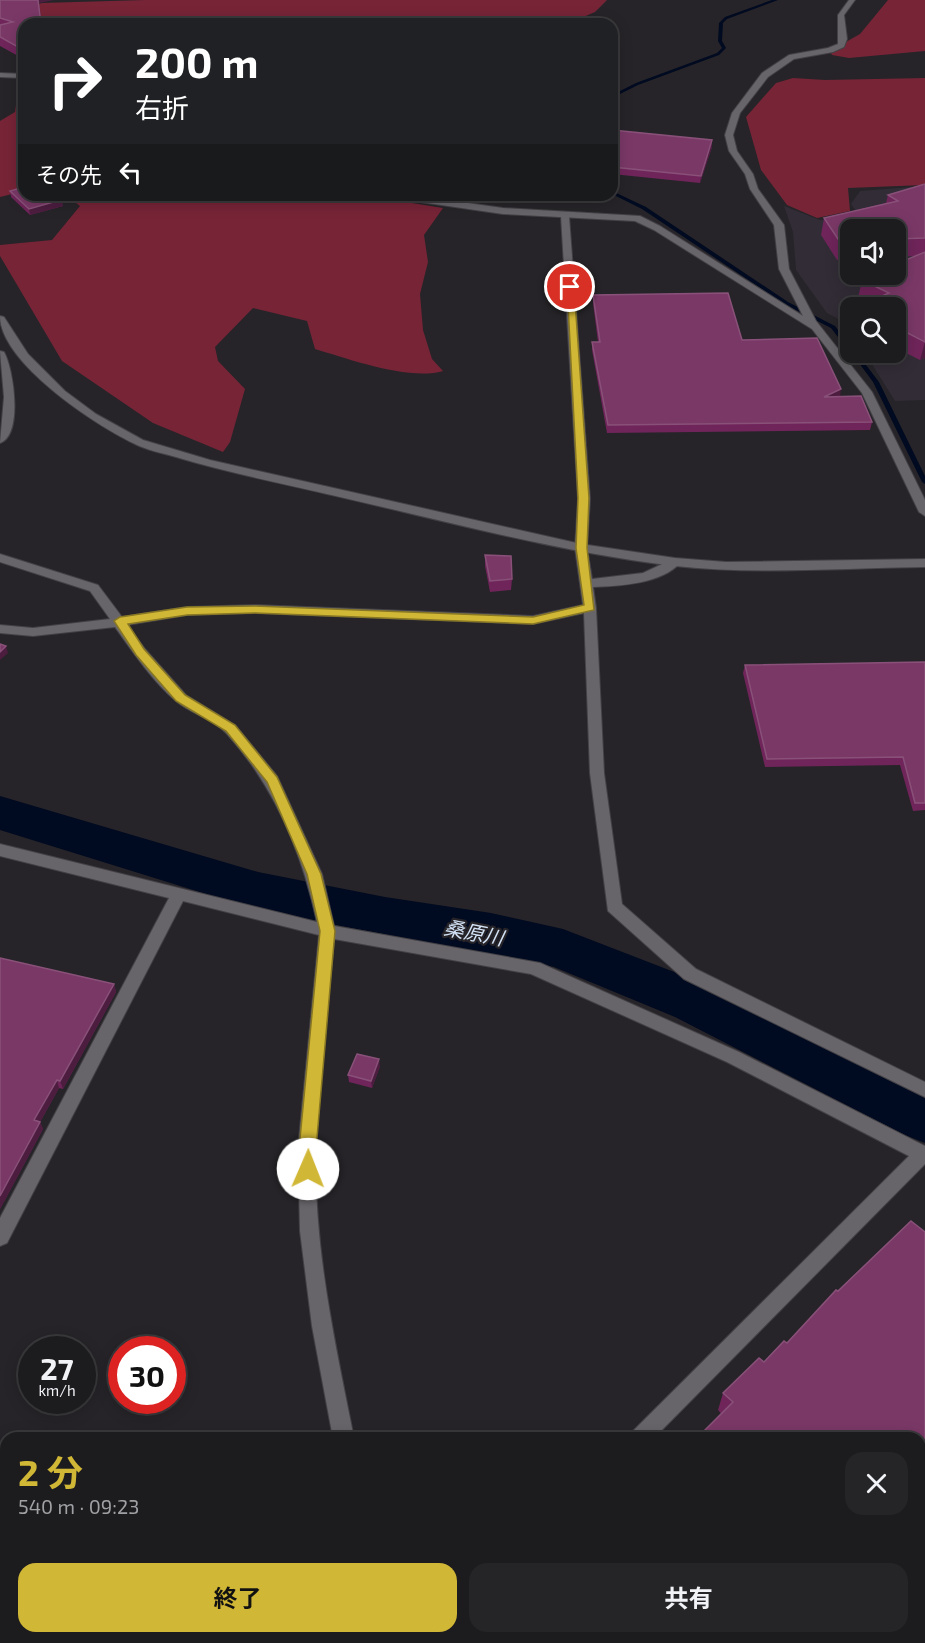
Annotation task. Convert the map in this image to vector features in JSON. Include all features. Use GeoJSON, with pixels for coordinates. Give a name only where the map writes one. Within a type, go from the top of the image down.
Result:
{"type":"FeatureCollection","features":[{"type":"Feature","properties":{"kind":"street"},"geometry":{"type":"LineString","coordinates":[[852,0],[842,15],[843,39],[840,45],[830,50],[792,57],[765,75],[736,113],[729,135],[733,152],[749,174],[754,189],[779,225],[784,269],[814,326],[867,392],[925,512]]}},
{"type":"Feature","properties":{"kind":"street"},"geometry":{"type":"LineString","coordinates":[[0,75],[18,76]]}},
{"type":"Feature","properties":{"kind":"street"},"geometry":{"type":"LineString","coordinates":[[434,201],[503,211],[637,218],[657,228],[814,326]]}},
{"type":"Feature","properties":{"kind":"street"},"geometry":{"type":"LineString","coordinates":[[565,216],[584,498],[581,548],[590,608],[597,773],[614,907],[690,974],[925,1090]]}},
{"type":"Feature","properties":{"kind":"street"},"geometry":{"type":"LineString","coordinates":[[0,319],[24,356],[61,393],[92,416],[139,442],[207,463],[581,548],[675,562],[726,567],[925,563]]}},
{"type":"Feature","properties":{"kind":"street"},"geometry":{"type":"LineString","coordinates":[[0,354],[11,395],[6,425],[0,440]]}},
{"type":"Feature","properties":{"kind":"street"},"geometry":{"type":"LineString","coordinates":[[0,558],[94,588],[120,621],[140,652],[181,698],[230,728],[272,780],[314,874],[327,931],[308,1149],[309,1219],[322,1326],[342,1432]]}},
{"type":"Feature","properties":{"kind":"street"},"geometry":{"type":"LineString","coordinates":[[586,583],[610,584],[667,569],[675,562]]}},
{"type":"Feature","properties":{"kind":"street"},"geometry":{"type":"LineString","coordinates":[[0,629],[33,632],[82,628],[187,611],[255,609],[533,620],[590,608]]}},
{"type":"Feature","properties":{"kind":"street"},"geometry":{"type":"LineString","coordinates":[[0,850],[327,931],[534,968],[733,1057],[924,1155],[646,1432]]}},
{"type":"Feature","properties":{"kind":"street"},"geometry":{"type":"LineString","coordinates":[[0,1237],[179,894]]}},
{"type":"Feature","properties":{"kind":"shaded area"},"geometry":{"type":"Polygon","coordinates":[[[145,0],[607,0],[595,12],[581,18],[20,18],[16,11],[42,3],[145,0]]]}},
{"type":"Feature","properties":{"kind":"shaded area"},"geometry":{"type":"Polygon","coordinates":[[[888,0],[925,0],[925,51],[849,58],[832,55],[830,51],[860,34],[888,0]]]}},
{"type":"Feature","properties":{"kind":"shaded area"},"geometry":{"type":"Polygon","coordinates":[[[793,78],[825,80],[925,78],[925,185],[848,188],[850,211],[817,218],[787,205],[761,170],[746,117],[776,83],[793,78]]]}},
{"type":"Feature","properties":{"kind":"shaded area"},"geometry":{"type":"Polygon","coordinates":[[[17,98],[18,192],[0,197],[0,121],[15,112],[17,98]]]}},
{"type":"Feature","properties":{"kind":"shaded area"},"geometry":{"type":"Polygon","coordinates":[[[925,186],[925,400],[895,401],[871,363],[906,363],[906,297],[840,297],[840,320],[827,313],[796,270],[793,232],[784,206],[820,220],[859,216],[851,204],[860,191],[925,186]]]}},
{"type":"Feature","properties":{"kind":"shaded area"},"geometry":{"type":"Polygon","coordinates":[[[74,201],[399,201],[443,208],[424,235],[428,262],[420,294],[423,330],[432,359],[443,371],[413,373],[379,368],[315,349],[307,321],[253,308],[215,347],[218,361],[245,389],[230,442],[223,452],[153,423],[62,361],[0,256],[0,245],[52,240],[80,206],[74,201]]]}},
{"type":"Feature","properties":{"kind":"building"},"geometry":{"type":"Polygon","coordinates":[[[0,0],[38,0],[40,18],[18,18],[18,47],[0,37],[0,25],[13,22],[0,18],[0,0]]]}},
{"type":"Feature","properties":{"kind":"building"},"geometry":{"type":"Polygon","coordinates":[[[618,131],[712,140],[701,176],[618,168],[618,131]]]}},
{"type":"Feature","properties":{"kind":"building"},"geometry":{"type":"Polygon","coordinates":[[[925,184],[925,238],[906,239],[906,219],[840,219],[840,242],[824,218],[898,201],[888,195],[925,184]]]}},
{"type":"Feature","properties":{"kind":"building"},"geometry":{"type":"Polygon","coordinates":[[[18,189],[18,199],[10,191],[18,189]]]}},
{"type":"Feature","properties":{"kind":"building"},"geometry":{"type":"Polygon","coordinates":[[[21,201],[57,201],[29,209],[21,201]]]}},
{"type":"Feature","properties":{"kind":"building"},"geometry":{"type":"Polygon","coordinates":[[[925,252],[925,342],[906,332],[906,297],[879,297],[889,293],[872,285],[906,285],[906,260],[925,252]]]}},
{"type":"Feature","properties":{"kind":"building"},"geometry":{"type":"Polygon","coordinates":[[[728,293],[742,340],[817,338],[841,389],[824,397],[861,396],[872,422],[608,425],[592,342],[600,342],[593,295],[728,293]]]}},
{"type":"Feature","properties":{"kind":"building"},"geometry":{"type":"Polygon","coordinates":[[[485,555],[511,556],[512,579],[490,581],[485,555]]]}},
{"type":"Feature","properties":{"kind":"building"},"geometry":{"type":"Polygon","coordinates":[[[0,644],[6,646],[0,652],[0,644]]]}},
{"type":"Feature","properties":{"kind":"building"},"geometry":{"type":"Polygon","coordinates":[[[925,662],[925,803],[915,803],[903,757],[767,759],[745,665],[925,662]]]}},
{"type":"Feature","properties":{"kind":"building"},"geometry":{"type":"Polygon","coordinates":[[[0,958],[114,984],[60,1081],[57,1080],[34,1120],[40,1122],[0,1196],[0,958]]]}},
{"type":"Feature","properties":{"kind":"building"},"geometry":{"type":"Polygon","coordinates":[[[357,1054],[379,1059],[371,1081],[348,1075],[357,1054]]]}},
{"type":"Feature","properties":{"kind":"building"},"geometry":{"type":"Polygon","coordinates":[[[911,1221],[925,1232],[925,1432],[703,1432],[733,1402],[723,1393],[759,1358],[764,1362],[784,1341],[787,1343],[836,1290],[838,1291],[911,1221]]]}},
{"type":"Feature","properties":{"kind":"waterway"},"geometry":{"type":"LineString","coordinates":[[618,94],[637,84],[718,54],[724,48],[720,41],[721,23],[726,18],[776,0]]}},
{"type":"Feature","properties":{"kind":"waterway"},"geometry":{"type":"LineString","coordinates":[[618,195],[644,208],[786,303],[833,327],[840,336]]}},
{"type":"Feature","properties":{"kind":"waterway"},"geometry":{"type":"LineString","coordinates":[[861,363],[876,382],[925,482]]}},
{"type":"Feature","properties":{"kind":"waterway","name":"桑原川"},"geometry":{"type":"LineString","coordinates":[[0,813],[258,891],[385,917],[491,933],[563,949],[694,1002],[925,1118]]}},
{"type":"Feature","properties":{"kind":"route"},"geometry":{"type":"LineString","coordinates":[[308,1169],[327,931],[314,874],[272,780],[230,728],[181,698],[140,652],[120,621],[187,611],[255,609],[533,620],[590,608],[581,548],[584,498],[570,287]]}}]}
